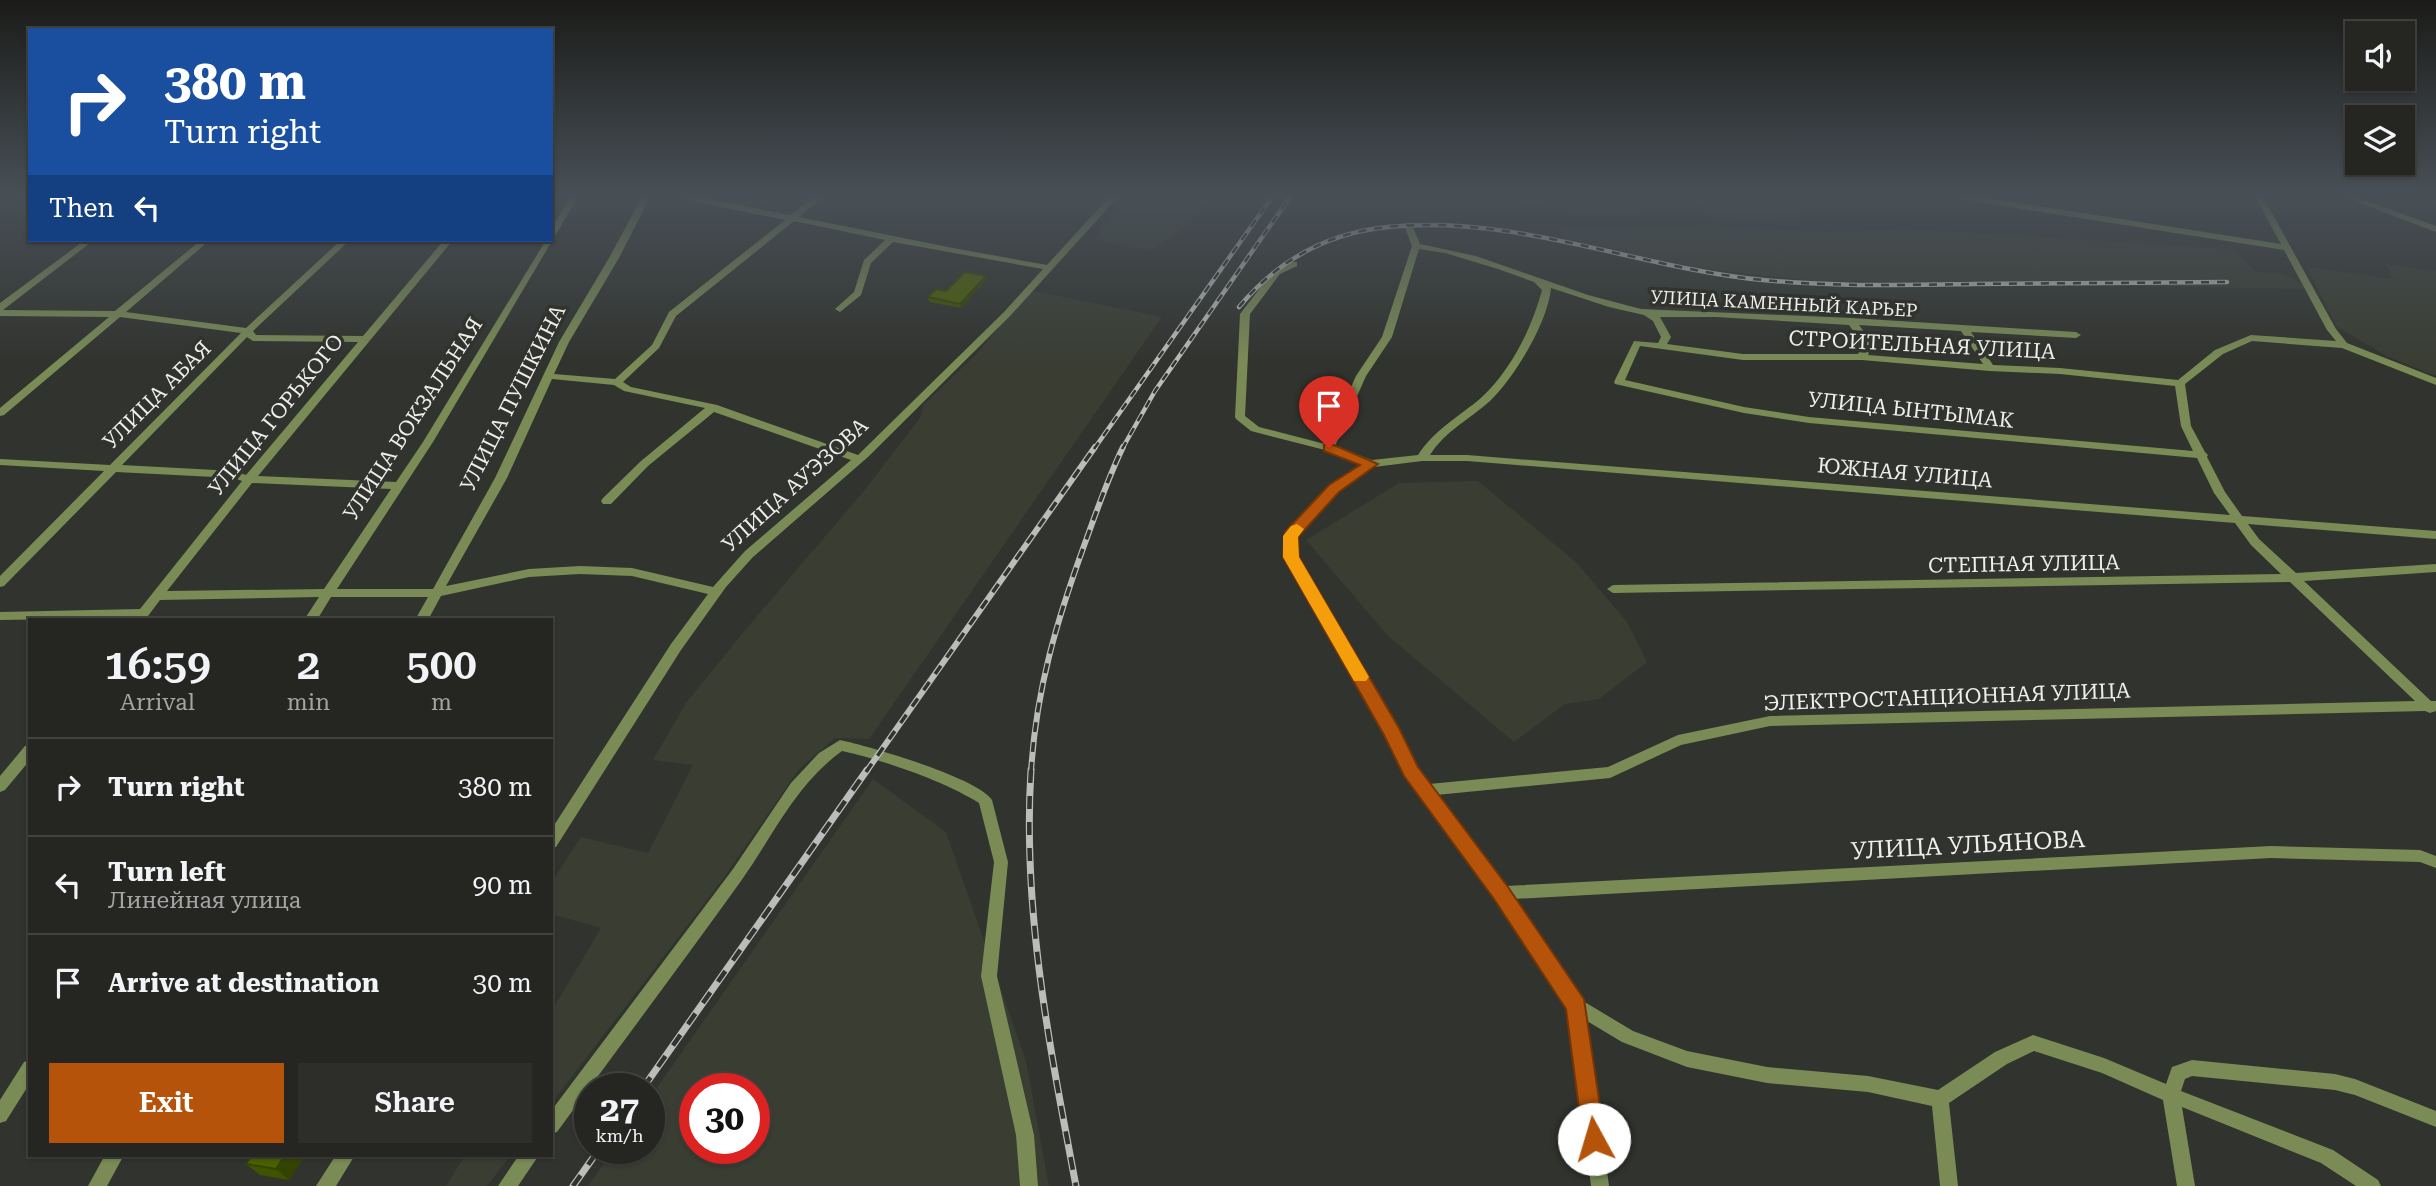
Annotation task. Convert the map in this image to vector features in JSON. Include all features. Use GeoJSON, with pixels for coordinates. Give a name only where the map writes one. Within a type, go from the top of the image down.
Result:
{"type":"FeatureCollection","features":[{"type":"Feature","properties":{"kind":"street"},"geometry":{"type":"LineString","coordinates":[[0,311],[74,252]]}},
{"type":"Feature","properties":{"kind":"street"},"geometry":{"type":"LineString","coordinates":[[0,413],[191,252]]}},
{"type":"Feature","properties":{"kind":"street","name":"УЛИЦА АБАЯ"},"geometry":{"type":"LineString","coordinates":[[0,583],[248,331],[333,252]]}},
{"type":"Feature","properties":{"kind":"street","name":"УЛИЦА ГОРЬКОГО"},"geometry":{"type":"LineString","coordinates":[[140,616],[439,252]]}},
{"type":"Feature","properties":{"kind":"street","name":"УЛИЦА ВОКЗАЛЬНАЯ"},"geometry":{"type":"LineString","coordinates":[[311,618],[325,593],[398,486],[543,252]]}},
{"type":"Feature","properties":{"kind":"street","name":"УЛИЦА ПУШКИНА"},"geometry":{"type":"LineString","coordinates":[[422,618],[501,478],[564,342],[617,252]]}},
{"type":"Feature","properties":{"kind":"street"},"geometry":{"type":"LineString","coordinates":[[617,382],[656,346],[672,314],[751,252]]}},
{"type":"Feature","properties":{"kind":"street"},"geometry":{"type":"LineString","coordinates":[[840,309],[858,293],[867,262],[877,252]]}},
{"type":"Feature","properties":{"kind":"street"},"geometry":{"type":"LineString","coordinates":[[964,252],[1050,268]]}},
{"type":"Feature","properties":{"kind":"street","name":"УЛИЦА АУЭЗОВА"},"geometry":{"type":"LineString","coordinates":[[553,841],[677,647],[716,592],[749,554],[859,459],[1007,314],[1064,252]]}},
{"type":"Feature","properties":{"kind":"street"},"geometry":{"type":"LineString","coordinates":[[1329,448],[1361,376],[1387,337],[1414,252]]}},
{"type":"Feature","properties":{"kind":"street","name":"УЛИЦА КАМЕННЫЙ КАРЬЕР"},"geometry":{"type":"LineString","coordinates":[[1446,252],[1478,259],[1539,282],[1639,311],[1663,315],[1716,314],[2076,335]]}},
{"type":"Feature","properties":{"kind":"street"},"geometry":{"type":"LineString","coordinates":[[2288,252],[2332,330],[2344,345]]}},
{"type":"Feature","properties":{"kind":"street"},"geometry":{"type":"LineString","coordinates":[[1294,264],[1277,272],[1245,314],[1240,417],[1255,429],[1329,448],[1371,464]]}},
{"type":"Feature","properties":{"kind":"street"},"geometry":{"type":"LineString","coordinates":[[1422,458],[1430,444],[1452,422],[1495,390],[1544,307],[1546,289],[1539,282]]}},
{"type":"Feature","properties":{"kind":"street"},"geometry":{"type":"LineString","coordinates":[[0,311],[115,314],[248,331],[254,338],[365,339]]}},
{"type":"Feature","properties":{"kind":"street"},"geometry":{"type":"LineString","coordinates":[[1639,311],[1657,319],[1666,337],[1662,345]]}},
{"type":"Feature","properties":{"kind":"street"},"geometry":{"type":"LineString","coordinates":[[1851,321],[1868,344],[1862,357]]}},
{"type":"Feature","properties":{"kind":"street"},"geometry":{"type":"LineString","coordinates":[[1965,330],[1990,368]]}},
{"type":"Feature","properties":{"kind":"street"},"geometry":{"type":"LineString","coordinates":[[2433,708],[2290,578],[2255,542],[2220,493],[2186,426],[2179,383],[2219,352],[2251,338],[2344,345],[2436,382]]}},
{"type":"Feature","properties":{"kind":"street","name":"УЛИЦА ЫНТЫМАК"},"geometry":{"type":"LineString","coordinates":[[1662,345],[1637,343],[1619,382],[1744,410],[1809,420],[2203,455]]}},
{"type":"Feature","properties":{"kind":"street","name":"СТРОИТЕЛЬНАЯ УЛИЦА"},"geometry":{"type":"LineString","coordinates":[[1662,345],[1743,357],[1862,357],[2060,371],[2179,383]]}},
{"type":"Feature","properties":{"kind":"street"},"geometry":{"type":"LineString","coordinates":[[548,376],[617,382],[628,389],[713,407],[859,459]]}},
{"type":"Feature","properties":{"kind":"street"},"geometry":{"type":"LineString","coordinates":[[607,501],[657,452],[713,407]]}},
{"type":"Feature","properties":{"kind":"street","name":"ЮЖНАЯ УЛИЦА"},"geometry":{"type":"LineString","coordinates":[[1371,464],[1422,458],[1467,458],[2436,535]]}},
{"type":"Feature","properties":{"kind":"street"},"geometry":{"type":"LineString","coordinates":[[0,462],[398,486]]}},
{"type":"Feature","properties":{"kind":"street"},"geometry":{"type":"LineString","coordinates":[[1371,464],[1334,489],[1291,536],[1291,557],[1411,771],[1501,893],[1577,1006],[1628,1037],[1686,1059],[1767,1075],[1868,1084],[1940,1099],[2001,1058],[2033,1043],[2104,1066],[2327,1156],[2372,1186]]}},
{"type":"Feature","properties":{"kind":"street","name":"СТЕПНАЯ УЛИЦА"},"geometry":{"type":"LineString","coordinates":[[1613,589],[2290,578],[2436,568]]}},
{"type":"Feature","properties":{"kind":"street"},"geometry":{"type":"LineString","coordinates":[[156,596],[435,593],[528,573],[580,570],[632,572],[716,592]]}},
{"type":"Feature","properties":{"kind":"street"},"geometry":{"type":"LineString","coordinates":[[0,616],[140,616]]}},
{"type":"Feature","properties":{"kind":"street","name":"ЭЛЕКТРОСТАНЦИОННАЯ УЛИЦА"},"geometry":{"type":"LineString","coordinates":[[1426,790],[1610,772],[1678,740],[1770,721],[2433,708]]}},
{"type":"Feature","properties":{"kind":"street"},"geometry":{"type":"LineString","coordinates":[[553,1123],[740,871],[802,777],[823,755],[840,745],[862,750],[963,786],[985,800],[1001,862],[989,976],[1025,1135],[1028,1186]]}},
{"type":"Feature","properties":{"kind":"street"},"geometry":{"type":"LineString","coordinates":[[0,786],[28,752]]}},
{"type":"Feature","properties":{"kind":"street","name":"УЛИЦА УЛЬЯНОВА"},"geometry":{"type":"LineString","coordinates":[[1501,893],[2271,852],[2420,856],[2436,862]]}},
{"type":"Feature","properties":{"kind":"street"},"geometry":{"type":"LineString","coordinates":[[1577,1006],[1600,1186]]}},
{"type":"Feature","properties":{"kind":"street"},"geometry":{"type":"LineString","coordinates":[[2186,1186],[2171,1095],[2178,1073],[2192,1068],[2335,1082],[2355,1087],[2436,1119]]}},
{"type":"Feature","properties":{"kind":"street"},"geometry":{"type":"LineString","coordinates":[[0,1115],[28,1071]]}},
{"type":"Feature","properties":{"kind":"street"},"geometry":{"type":"LineString","coordinates":[[1940,1099],[1949,1186]]}},
{"type":"Feature","properties":{"kind":"street"},"geometry":{"type":"LineString","coordinates":[[97,1186],[114,1157]]}},
{"type":"Feature","properties":{"kind":"street"},"geometry":{"type":"LineString","coordinates":[[325,1186],[345,1157]]}},
{"type":"Feature","properties":{"kind":"street"},"geometry":{"type":"LineString","coordinates":[[507,1186],[529,1157]]}},
{"type":"Feature","properties":{"kind":"shaded area"},"geometry":{"type":"Polygon","coordinates":[[[1626,252],[2236,252],[2256,272],[2285,274],[2309,289],[1813,281],[1691,267],[1626,252]]]}},
{"type":"Feature","properties":{"kind":"shaded area"},"geometry":{"type":"Polygon","coordinates":[[[2385,264],[2436,271],[2436,376],[2388,357],[2336,326],[2307,267],[2393,279],[2385,264]]]}},
{"type":"Feature","properties":{"kind":"shaded area"},"geometry":{"type":"Polygon","coordinates":[[[1030,290],[1162,317],[869,739],[835,738],[799,769],[723,879],[553,1101],[553,1009],[601,928],[553,915],[553,880],[581,837],[648,853],[693,765],[653,760],[686,703],[863,492],[920,418],[923,405],[979,351],[1030,290]]]}},
{"type":"Feature","properties":{"kind":"shaded area"},"geometry":{"type":"Polygon","coordinates":[[[1478,481],[1577,563],[1627,622],[1647,662],[1599,699],[1565,704],[1514,742],[1388,636],[1306,540],[1399,483],[1478,481]]]}},
{"type":"Feature","properties":{"kind":"shaded area"},"geometry":{"type":"Polygon","coordinates":[[[873,779],[946,832],[1026,1061],[1049,1186],[588,1186],[604,1164],[665,1164],[665,1076],[873,779]]]}},
{"type":"Feature","properties":{"kind":"shaded area"},"geometry":{"type":"Polygon","coordinates":[[[464,1157],[509,1157],[487,1186],[446,1186],[464,1157]]]}},
{"type":"Feature","properties":{"kind":"building"},"geometry":{"type":"Polygon","coordinates":[[[965,272],[986,276],[960,304],[928,297],[936,289],[946,291],[965,272]]]}},
{"type":"Feature","properties":{"kind":"building"},"geometry":{"type":"Polygon","coordinates":[[[251,1157],[284,1157],[276,1169],[246,1164],[251,1157]]]}},
{"type":"Feature","properties":{"kind":"railway"},"geometry":{"type":"LineString","coordinates":[[1094,449],[1233,252]]}},
{"type":"Feature","properties":{"kind":"railway"},"geometry":{"type":"LineString","coordinates":[[1123,448],[1155,391],[1251,252]]}},
{"type":"Feature","properties":{"kind":"railway"},"geometry":{"type":"LineString","coordinates":[[1239,307],[1270,276],[1304,252]]}},
{"type":"Feature","properties":{"kind":"railway"},"geometry":{"type":"LineString","coordinates":[[1613,252],[1716,274],[1842,285],[2227,282]]}},
{"type":"Feature","properties":{"kind":"railway"},"geometry":{"type":"LineString","coordinates":[[866,772],[1095,447]]}},
{"type":"Feature","properties":{"kind":"railway"},"geometry":{"type":"LineString","coordinates":[[1031,772],[1038,712],[1049,655],[1094,518],[1123,448]]}},
{"type":"Feature","properties":{"kind":"railway"},"geometry":{"type":"LineString","coordinates":[[654,1073],[867,770]]}},
{"type":"Feature","properties":{"kind":"railway"},"geometry":{"type":"LineString","coordinates":[[1031,770],[1029,822],[1034,927],[1048,1031],[1076,1186]]}},
{"type":"Feature","properties":{"kind":"railway"},"geometry":{"type":"LineString","coordinates":[[573,1186],[589,1164]]}},
{"type":"Feature","properties":{"kind":"slow traffic"},"geometry":{"type":"LineString","coordinates":[[1297,529],[1291,536],[1291,557],[1360,677]]}},
{"type":"Feature","properties":{"kind":"route"},"geometry":{"type":"LineString","coordinates":[[1329,448],[1371,464],[1334,489],[1291,536],[1291,557],[1411,771],[1501,893],[1577,1006],[1594,1139]]}}]}
